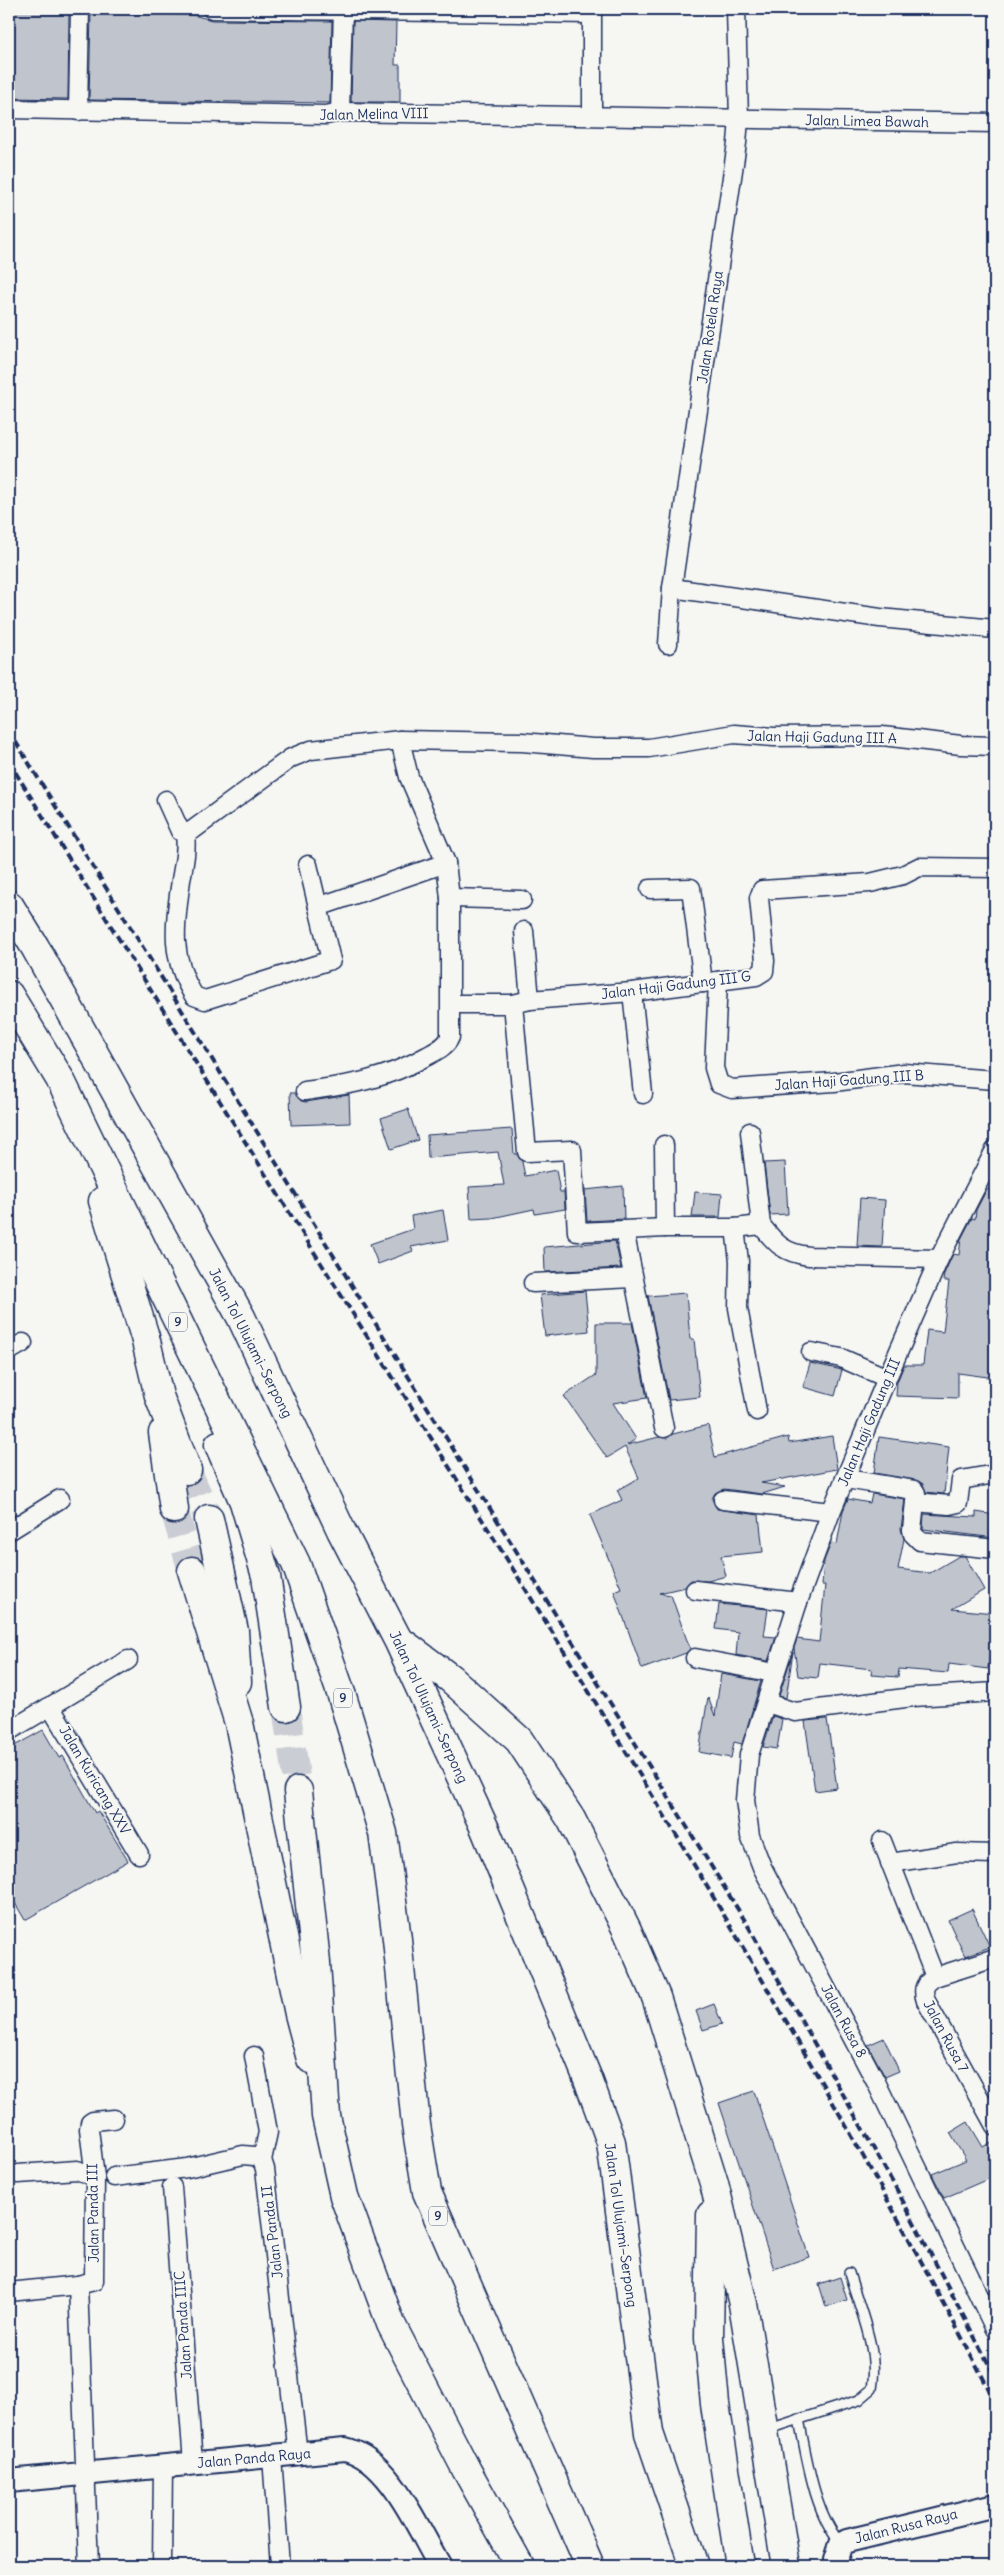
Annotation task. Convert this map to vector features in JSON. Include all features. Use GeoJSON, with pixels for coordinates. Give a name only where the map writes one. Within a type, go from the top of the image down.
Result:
{"type":"FeatureCollection","features":[{"type":"Feature","properties":{"kind":"highway","name":"Jalan Tol Ulujami–Serpong"},"geometry":{"type":"LineString","coordinates":[[9,905],[44,964],[241,1317],[341,1530],[398,1640],[488,1837],[588,2079],[611,2142],[649,2433],[694,2566]]}},
{"type":"Feature","properties":{"kind":"highway","name":"9"},"geometry":{"type":"LineString","coordinates":[[9,995],[60,1079],[296,1564],[342,1696],[383,1834],[416,2125],[427,2192],[590,2566]]}},
{"type":"Feature","properties":{"kind":"highway"},"geometry":{"type":"LineString","coordinates":[[60,1079],[113,1228],[159,1396],[187,1470]]}},
{"type":"Feature","properties":{"kind":"highway"},"geometry":{"type":"LineString","coordinates":[[113,1228],[187,1373],[244,1502],[266,1576],[286,1707]]}},
{"type":"Feature","properties":{"kind":"highway"},"geometry":{"type":"LineString","coordinates":[[159,1396],[165,1463],[174,1509]]}},
{"type":"Feature","properties":{"kind":"highway"},"geometry":{"type":"LineString","coordinates":[[209,1520],[234,1631],[239,1723]]}},
{"type":"Feature","properties":{"kind":"highway"},"geometry":{"type":"LineString","coordinates":[[192,1571],[239,1723],[299,2014],[326,2116],[344,2196],[391,2324],[466,2470],[520,2566]]}},
{"type":"Feature","properties":{"kind":"highway"},"geometry":{"type":"LineString","coordinates":[[398,1640],[450,1678],[520,1740],[571,1819],[627,1930],[656,1997],[714,2183],[743,2304],[786,2566]]}},
{"type":"Feature","properties":{"kind":"highway"},"geometry":{"type":"LineString","coordinates":[[298,1791],[316,1963],[326,2116]]}},
{"type":"Feature","properties":{"kind":"highway"},"geometry":{"type":"LineString","coordinates":[[714,2183],[709,2338],[715,2404],[740,2566]]}},
{"type":"Feature","properties":{"kind":"street"},"geometry":{"type":"LineString","coordinates":[[78,111],[80,9]]}},
{"type":"Feature","properties":{"kind":"street"},"geometry":{"type":"LineString","coordinates":[[212,9],[592,11],[592,115]]}},
{"type":"Feature","properties":{"kind":"street","name":"Jalan Rotela Raya"},"geometry":{"type":"LineString","coordinates":[[668,644],[672,588],[737,143],[739,120],[736,9]]}},
{"type":"Feature","properties":{"kind":"street"},"geometry":{"type":"LineString","coordinates":[[340,112],[343,10]]}},
{"type":"Feature","properties":{"kind":"street","name":"Jalan Melina VIII"},"geometry":{"type":"LineString","coordinates":[[9,109],[326,115],[340,112],[592,115],[739,120]]}},
{"type":"Feature","properties":{"kind":"street","name":"Jalan Limea Bawah"},"geometry":{"type":"LineString","coordinates":[[739,120],[995,123]]}},
{"type":"Feature","properties":{"kind":"street"},"geometry":{"type":"LineString","coordinates":[[672,588],[880,618],[995,629]]}},
{"type":"Feature","properties":{"kind":"street","name":"Jalan Haji Gadung III A"},"geometry":{"type":"LineString","coordinates":[[185,834],[291,758],[311,750],[400,740],[649,748],[734,734],[774,737],[882,736],[961,745],[995,746]]}},
{"type":"Feature","properties":{"kind":"street"},"geometry":{"type":"LineString","coordinates":[[305,1091],[361,1084],[402,1070],[442,1048],[448,1043],[450,1037],[450,898],[446,863],[409,777],[400,740]]}},
{"type":"Feature","properties":{"kind":"street"},"geometry":{"type":"LineString","coordinates":[[166,800],[180,831],[185,834],[187,852],[180,893],[176,946],[177,961],[194,996],[205,1000],[331,960],[308,865]]}},
{"type":"Feature","properties":{"kind":"street"},"geometry":{"type":"LineString","coordinates":[[318,907],[446,863]]}},
{"type":"Feature","properties":{"kind":"street","name":"Jalan Haji Gadung III G"},"geometry":{"type":"LineString","coordinates":[[450,1004],[521,1002],[632,992],[756,976],[764,971],[760,898],[762,890],[870,883],[902,875],[920,867],[995,868]]}},
{"type":"Feature","properties":{"kind":"street"},"geometry":{"type":"LineString","coordinates":[[650,889],[691,888],[711,982]]}},
{"type":"Feature","properties":{"kind":"street"},"geometry":{"type":"LineString","coordinates":[[450,898],[522,900]]}},
{"type":"Feature","properties":{"kind":"street"},"geometry":{"type":"LineString","coordinates":[[524,931],[521,1002],[526,1152],[572,1150],[577,1232],[669,1228],[735,1228],[761,1224]]}},
{"type":"Feature","properties":{"kind":"street","name":"Jalan Haji Gadung III B"},"geometry":{"type":"LineString","coordinates":[[711,982],[714,1068],[719,1084],[732,1089],[834,1082],[904,1073],[995,1080]]}},
{"type":"Feature","properties":{"kind":"street"},"geometry":{"type":"LineString","coordinates":[[632,992],[643,1094]]}},
{"type":"Feature","properties":{"kind":"street"},"geometry":{"type":"LineString","coordinates":[[750,1132],[761,1224],[773,1240],[791,1254],[939,1259]]}},
{"type":"Feature","properties":{"kind":"street"},"geometry":{"type":"LineString","coordinates":[[664,1145],[669,1228]]}},
{"type":"Feature","properties":{"kind":"street","name":"Jalan Haji Gadung III"},"geometry":{"type":"LineString","coordinates":[[767,1703],[798,1602],[831,1512],[939,1259],[995,1150]]}},
{"type":"Feature","properties":{"kind":"street"},"geometry":{"type":"LineString","coordinates":[[735,1228],[739,1261],[738,1308],[757,1411]]}},
{"type":"Feature","properties":{"kind":"street"},"geometry":{"type":"LineString","coordinates":[[624,1230],[664,1428]]}},
{"type":"Feature","properties":{"kind":"street"},"geometry":{"type":"LineString","coordinates":[[533,1283],[633,1278]]}},
{"type":"Feature","properties":{"kind":"street"},"geometry":{"type":"LineString","coordinates":[[811,1352],[841,1358],[887,1378]]}},
{"type":"Feature","properties":{"kind":"street"},"geometry":{"type":"LineString","coordinates":[[915,1502],[949,1505],[958,1502],[961,1480],[995,1474]]}},
{"type":"Feature","properties":{"kind":"street"},"geometry":{"type":"LineString","coordinates":[[846,1479],[909,1488],[916,1493],[913,1534],[920,1541],[995,1549]]}},
{"type":"Feature","properties":{"kind":"street"},"geometry":{"type":"LineString","coordinates":[[9,1531],[60,1499]]}},
{"type":"Feature","properties":{"kind":"street"},"geometry":{"type":"LineString","coordinates":[[723,1500],[831,1512]]}},
{"type":"Feature","properties":{"kind":"street"},"geometry":{"type":"LineString","coordinates":[[695,1590],[798,1602]]}},
{"type":"Feature","properties":{"kind":"street"},"geometry":{"type":"LineString","coordinates":[[695,1658],[775,1673]]}},
{"type":"Feature","properties":{"kind":"street"},"geometry":{"type":"LineString","coordinates":[[9,1731],[128,1660]]}},
{"type":"Feature","properties":{"kind":"street"},"geometry":{"type":"LineString","coordinates":[[767,1703],[795,1712],[913,1697],[995,1692]]}},
{"type":"Feature","properties":{"kind":"street","name":"Jalan Rusa 8"},"geometry":{"type":"LineString","coordinates":[[767,1703],[748,1755],[745,1800],[750,1836],[762,1867],[878,2084],[995,2329]]}},
{"type":"Feature","properties":{"kind":"street","name":"Jalan Kuricang XXV"},"geometry":{"type":"LineString","coordinates":[[50,1706],[139,1854]]}},
{"type":"Feature","properties":{"kind":"street"},"geometry":{"type":"LineString","coordinates":[[882,1841],[935,1977]]}},
{"type":"Feature","properties":{"kind":"street"},"geometry":{"type":"LineString","coordinates":[[890,1863],[957,1853],[995,1854]]}},
{"type":"Feature","properties":{"kind":"street","name":"Jalan Rusa 7"},"geometry":{"type":"LineString","coordinates":[[995,1958],[935,1977],[927,1982],[923,1991],[926,2000],[995,2126]]}},
{"type":"Feature","properties":{"kind":"street"},"geometry":{"type":"LineString","coordinates":[[114,2177],[187,2168],[216,2159],[243,2155],[254,2156],[262,2160],[268,2132],[254,2056]]}},
{"type":"Feature","properties":{"kind":"street","name":"Jalan Panda III"},"geometry":{"type":"LineString","coordinates":[[78,2285],[94,2281],[95,2177],[90,2123],[114,2119]]}},
{"type":"Feature","properties":{"kind":"street","name":"Jalan Panda II"},"geometry":{"type":"LineString","coordinates":[[262,2160],[265,2169],[298,2454]]}},
{"type":"Feature","properties":{"kind":"street"},"geometry":{"type":"LineString","coordinates":[[18,2174],[77,2170],[95,2177]]}},
{"type":"Feature","properties":{"kind":"street","name":"Jalan Panda IIIC"},"geometry":{"type":"LineString","coordinates":[[172,2188],[193,2463]]}},
{"type":"Feature","properties":{"kind":"street"},"geometry":{"type":"LineString","coordinates":[[9,2292],[78,2285],[87,2474],[89,2566]]}},
{"type":"Feature","properties":{"kind":"street","name":"Jalan Panda Raya"},"geometry":{"type":"LineString","coordinates":[[9,2481],[345,2449],[358,2452],[369,2459],[393,2486],[440,2566]]}},
{"type":"Feature","properties":{"kind":"street"},"geometry":{"type":"LineString","coordinates":[[272,2457],[280,2566]]}},
{"type":"Feature","properties":{"kind":"street"},"geometry":{"type":"LineString","coordinates":[[162,2566],[163,2465]]}},
{"type":"Feature","properties":{"kind":"street","name":"Jalan Rusa Raya"},"geometry":{"type":"LineString","coordinates":[[837,2566],[836,2559],[841,2544],[886,2530],[995,2505]]}},
{"type":"Feature","properties":{"kind":"lane"},"geometry":{"type":"LineString","coordinates":[[764,2430],[859,2400],[872,2390],[876,2372],[849,2274]]}},
{"type":"Feature","properties":{"kind":"lane"},"geometry":{"type":"LineString","coordinates":[[799,2419],[809,2470],[830,2531],[841,2544]]}},
{"type":"Feature","properties":{"kind":"building"},"geometry":{"type":"Polygon","coordinates":[[[10,9],[66,9],[66,12],[69,12],[68,99],[9,98],[10,9]]]}},
{"type":"Feature","properties":{"kind":"building"},"geometry":{"type":"Polygon","coordinates":[[[91,13],[193,15],[212,20],[332,21],[330,103],[89,100],[91,13]]]}},
{"type":"Feature","properties":{"kind":"building"},"geometry":{"type":"Polygon","coordinates":[[[353,21],[396,22],[395,65],[400,65],[400,102],[351,102],[353,21]]]}},
{"type":"Feature","properties":{"kind":"building"},"geometry":{"type":"Polygon","coordinates":[[[290,1093],[295,1093],[301,1101],[306,1102],[349,1095],[350,1123],[291,1125],[290,1093]]]}},
{"type":"Feature","properties":{"kind":"building"},"geometry":{"type":"Polygon","coordinates":[[[408,1109],[418,1140],[391,1149],[381,1118],[408,1109]]]}},
{"type":"Feature","properties":{"kind":"building"},"geometry":{"type":"Polygon","coordinates":[[[512,1129],[514,1154],[517,1154],[522,1162],[525,1176],[556,1170],[560,1192],[564,1192],[565,1209],[535,1214],[534,1209],[492,1218],[471,1219],[469,1187],[504,1185],[498,1152],[428,1158],[427,1135],[512,1129]]]}},
{"type":"Feature","properties":{"kind":"building"},"geometry":{"type":"Polygon","coordinates":[[[785,1162],[788,1214],[770,1215],[764,1163],[785,1162]]]}},
{"type":"Feature","properties":{"kind":"building"},"geometry":{"type":"Polygon","coordinates":[[[623,1186],[624,1219],[587,1221],[585,1190],[623,1186]]]}},
{"type":"Feature","properties":{"kind":"building"},"geometry":{"type":"Polygon","coordinates":[[[987,1189],[995,1191],[995,1378],[958,1373],[958,1398],[896,1396],[897,1382],[904,1365],[923,1365],[927,1330],[943,1332],[949,1281],[943,1281],[944,1274],[953,1254],[959,1255],[961,1239],[972,1218],[975,1219],[976,1210],[987,1189]]]}},
{"type":"Feature","properties":{"kind":"building"},"geometry":{"type":"Polygon","coordinates":[[[695,1192],[722,1194],[720,1217],[692,1217],[695,1192]]]}},
{"type":"Feature","properties":{"kind":"building"},"geometry":{"type":"Polygon","coordinates":[[[860,1198],[885,1200],[882,1247],[857,1246],[860,1198]]]}},
{"type":"Feature","properties":{"kind":"building"},"geometry":{"type":"Polygon","coordinates":[[[443,1210],[448,1240],[411,1247],[413,1251],[378,1264],[370,1244],[413,1229],[411,1216],[443,1210]]]}},
{"type":"Feature","properties":{"kind":"building"},"geometry":{"type":"Polygon","coordinates":[[[615,1241],[621,1268],[545,1272],[544,1247],[615,1241]]]}},
{"type":"Feature","properties":{"kind":"building"},"geometry":{"type":"Polygon","coordinates":[[[585,1291],[589,1331],[545,1336],[540,1295],[585,1291]]]}},
{"type":"Feature","properties":{"kind":"building"},"geometry":{"type":"Polygon","coordinates":[[[686,1293],[690,1339],[694,1339],[700,1397],[669,1400],[648,1296],[686,1293]]]}},
{"type":"Feature","properties":{"kind":"building"},"geometry":{"type":"Polygon","coordinates":[[[596,1323],[632,1323],[647,1398],[613,1403],[636,1439],[627,1445],[659,1437],[667,1438],[673,1434],[708,1425],[715,1457],[788,1437],[789,1443],[832,1436],[837,1469],[761,1483],[785,1487],[762,1494],[724,1489],[715,1493],[712,1499],[717,1509],[759,1515],[763,1552],[721,1556],[726,1576],[708,1581],[691,1580],[685,1587],[659,1593],[671,1595],[690,1649],[686,1653],[642,1669],[614,1591],[621,1588],[590,1515],[622,1500],[617,1490],[639,1478],[625,1447],[607,1458],[564,1396],[596,1375],[596,1323]]]}},
{"type":"Feature","properties":{"kind":"building"},"geometry":{"type":"Polygon","coordinates":[[[810,1363],[842,1370],[835,1396],[803,1387],[810,1363]]]}},
{"type":"Feature","properties":{"kind":"building"},"geometry":{"type":"Polygon","coordinates":[[[879,1437],[949,1447],[944,1494],[926,1492],[923,1484],[916,1480],[874,1473],[879,1437]]]}},
{"type":"Feature","properties":{"kind":"building"},"geometry":{"type":"Polygon","coordinates":[[[872,1494],[905,1499],[901,1529],[904,1539],[898,1569],[930,1573],[959,1556],[965,1556],[984,1590],[952,1609],[994,1613],[988,1669],[949,1664],[948,1673],[899,1669],[898,1677],[871,1675],[872,1669],[820,1663],[818,1678],[798,1676],[794,1648],[797,1639],[819,1642],[825,1585],[822,1585],[824,1561],[831,1543],[837,1544],[843,1511],[848,1499],[870,1503],[872,1494]]]}},
{"type":"Feature","properties":{"kind":"building"},"geometry":{"type":"Polygon","coordinates":[[[976,1512],[995,1515],[995,1538],[923,1529],[924,1514],[976,1517],[976,1512]]]}},
{"type":"Feature","properties":{"kind":"building"},"geometry":{"type":"Polygon","coordinates":[[[719,1604],[768,1609],[764,1636],[776,1637],[768,1661],[736,1655],[738,1632],[716,1629],[719,1604]]]}},
{"type":"Feature","properties":{"kind":"building"},"geometry":{"type":"Polygon","coordinates":[[[793,1652],[786,1698],[779,1696],[793,1652]]]}},
{"type":"Feature","properties":{"kind":"building"},"geometry":{"type":"Polygon","coordinates":[[[721,1674],[761,1681],[742,1744],[734,1742],[731,1758],[699,1752],[708,1697],[715,1716],[721,1674]]]}},
{"type":"Feature","properties":{"kind":"building"},"geometry":{"type":"Polygon","coordinates":[[[773,1716],[782,1719],[777,1749],[763,1747],[773,1716]]]}},
{"type":"Feature","properties":{"kind":"building"},"geometry":{"type":"Polygon","coordinates":[[[827,1719],[837,1788],[815,1791],[805,1721],[827,1719]]]}},
{"type":"Feature","properties":{"kind":"building"},"geometry":{"type":"Polygon","coordinates":[[[43,1730],[59,1758],[63,1756],[95,1813],[98,1811],[128,1861],[25,1920],[9,1893],[9,1749],[43,1730]]]}},
{"type":"Feature","properties":{"kind":"building"},"geometry":{"type":"Polygon","coordinates":[[[972,1909],[990,1947],[965,1956],[948,1920],[972,1909]]]}},
{"type":"Feature","properties":{"kind":"building"},"geometry":{"type":"Polygon","coordinates":[[[714,2004],[722,2024],[703,2030],[696,2011],[714,2004]]]}},
{"type":"Feature","properties":{"kind":"building"},"geometry":{"type":"Polygon","coordinates":[[[884,2038],[899,2071],[885,2077],[868,2045],[884,2038]]]}},
{"type":"Feature","properties":{"kind":"building"},"geometry":{"type":"Polygon","coordinates":[[[754,2091],[809,2257],[774,2269],[719,2103],[754,2091]]]}},
{"type":"Feature","properties":{"kind":"building"},"geometry":{"type":"Polygon","coordinates":[[[968,2122],[983,2147],[995,2140],[995,2176],[944,2198],[932,2174],[966,2160],[950,2133],[968,2122]]]}},
{"type":"Feature","properties":{"kind":"building"},"geometry":{"type":"Polygon","coordinates":[[[840,2277],[847,2300],[826,2307],[819,2284],[840,2277]]]}},
{"type":"Feature","properties":{"kind":"tunnel"},"geometry":{"type":"LineString","coordinates":[[187,1470],[209,1519]]}},
{"type":"Feature","properties":{"kind":"tunnel"},"geometry":{"type":"LineString","coordinates":[[174,1509],[192,1571]]}},
{"type":"Feature","properties":{"kind":"tunnel"},"geometry":{"type":"LineString","coordinates":[[286,1707],[298,1791]]}},
{"type":"Feature","properties":{"kind":"railway"},"geometry":{"type":"LineString","coordinates":[[9,731],[747,1924],[897,2190],[995,2376]]}},
{"type":"Feature","properties":{"kind":"railway"},"geometry":{"type":"LineString","coordinates":[[9,762],[534,1602],[694,1865],[849,2131],[995,2401]]}}]}
